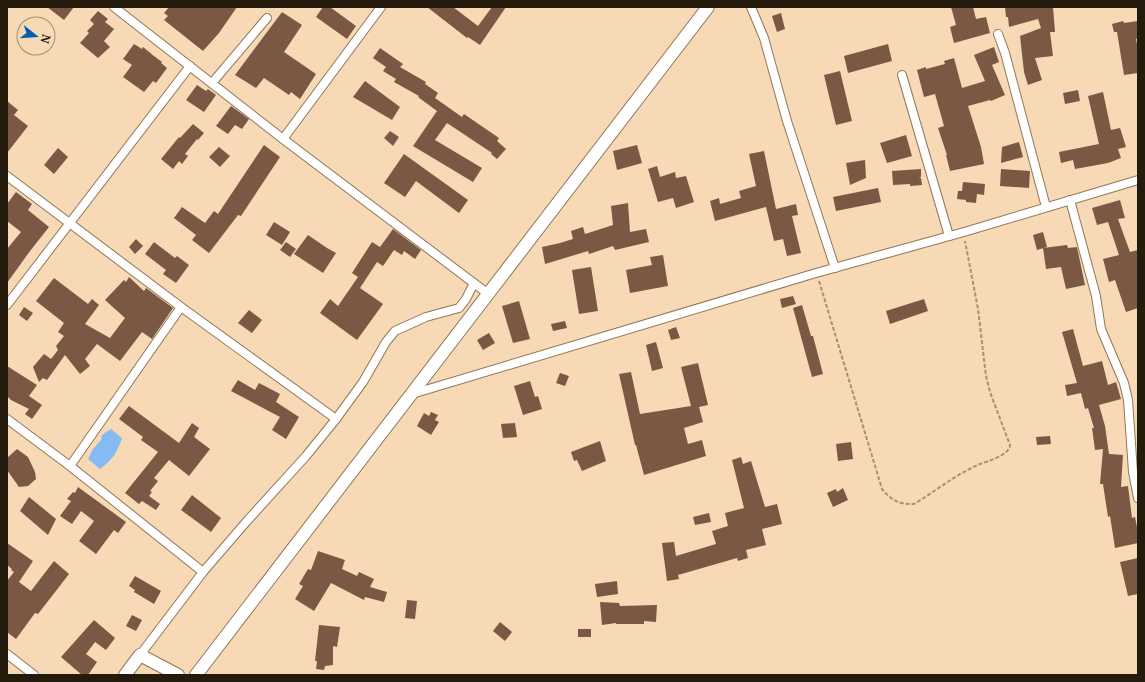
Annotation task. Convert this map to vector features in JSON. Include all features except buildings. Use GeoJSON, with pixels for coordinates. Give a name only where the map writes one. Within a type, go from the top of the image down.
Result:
{"type":"FeatureCollection","features":[{"type":"Feature","properties":{"kind":"main road"},"geometry":{"type":"LineString","coordinates":[[196,675],[412,394],[487,293],[708,7]]}},
{"type":"Feature","properties":{"kind":"main road"},"geometry":{"type":"LineString","coordinates":[[125,675],[140,655],[178,675]]}},
{"type":"Feature","properties":{"kind":"street"},"geometry":{"type":"LineString","coordinates":[[114,7],[283,139],[487,293]]}},
{"type":"Feature","properties":{"kind":"street"},"geometry":{"type":"LineString","coordinates":[[283,139],[381,7]]}},
{"type":"Feature","properties":{"kind":"street"},"geometry":{"type":"LineString","coordinates":[[751,7],[764,38],[787,121],[835,268]]}},
{"type":"Feature","properties":{"kind":"street"},"geometry":{"type":"LineString","coordinates":[[212,83],[267,18]]}},
{"type":"Feature","properties":{"kind":"street"},"geometry":{"type":"LineString","coordinates":[[998,34],[1005,53],[1046,207]]}},
{"type":"Feature","properties":{"kind":"street"},"geometry":{"type":"LineString","coordinates":[[7,305],[190,66]]}},
{"type":"Feature","properties":{"kind":"street"},"geometry":{"type":"LineString","coordinates":[[902,75],[949,236]]}},
{"type":"Feature","properties":{"kind":"street"},"geometry":{"type":"LineString","coordinates":[[7,176],[181,307],[336,419]]}},
{"type":"Feature","properties":{"kind":"street"},"geometry":{"type":"LineString","coordinates":[[412,394],[816,273],[964,232],[1138,180]]}},
{"type":"Feature","properties":{"kind":"street"},"geometry":{"type":"LineString","coordinates":[[1070,200],[1096,296],[1101,329],[1124,383],[1128,400],[1134,472],[1138,498]]}},
{"type":"Feature","properties":{"kind":"street"},"geometry":{"type":"LineString","coordinates":[[140,655],[203,572],[306,456],[336,419],[363,382],[386,342],[395,331],[426,317],[459,308],[466,299],[474,283]]}},
{"type":"Feature","properties":{"kind":"street"},"geometry":{"type":"LineString","coordinates":[[70,466],[181,307]]}},
{"type":"Feature","properties":{"kind":"street"},"geometry":{"type":"LineString","coordinates":[[7,419],[70,466],[203,572]]}},
{"type":"Feature","properties":{"kind":"street"},"geometry":{"type":"LineString","coordinates":[[7,654],[34,675]]}},
{"type":"Feature","properties":{"kind":"path"},"geometry":{"type":"LineString","coordinates":[[816,273],[882,489],[895,501],[905,504],[914,504],[970,468],[1008,452],[1010,448],[990,392],[986,376],[978,309],[964,232]]}},
{"type":"Feature","properties":{"kind":"water"},"geometry":{"type":"Polygon","coordinates":[[[111,429],[122,438],[114,455],[100,469],[88,459],[93,449],[101,440],[102,435],[111,429]]]}}]}
